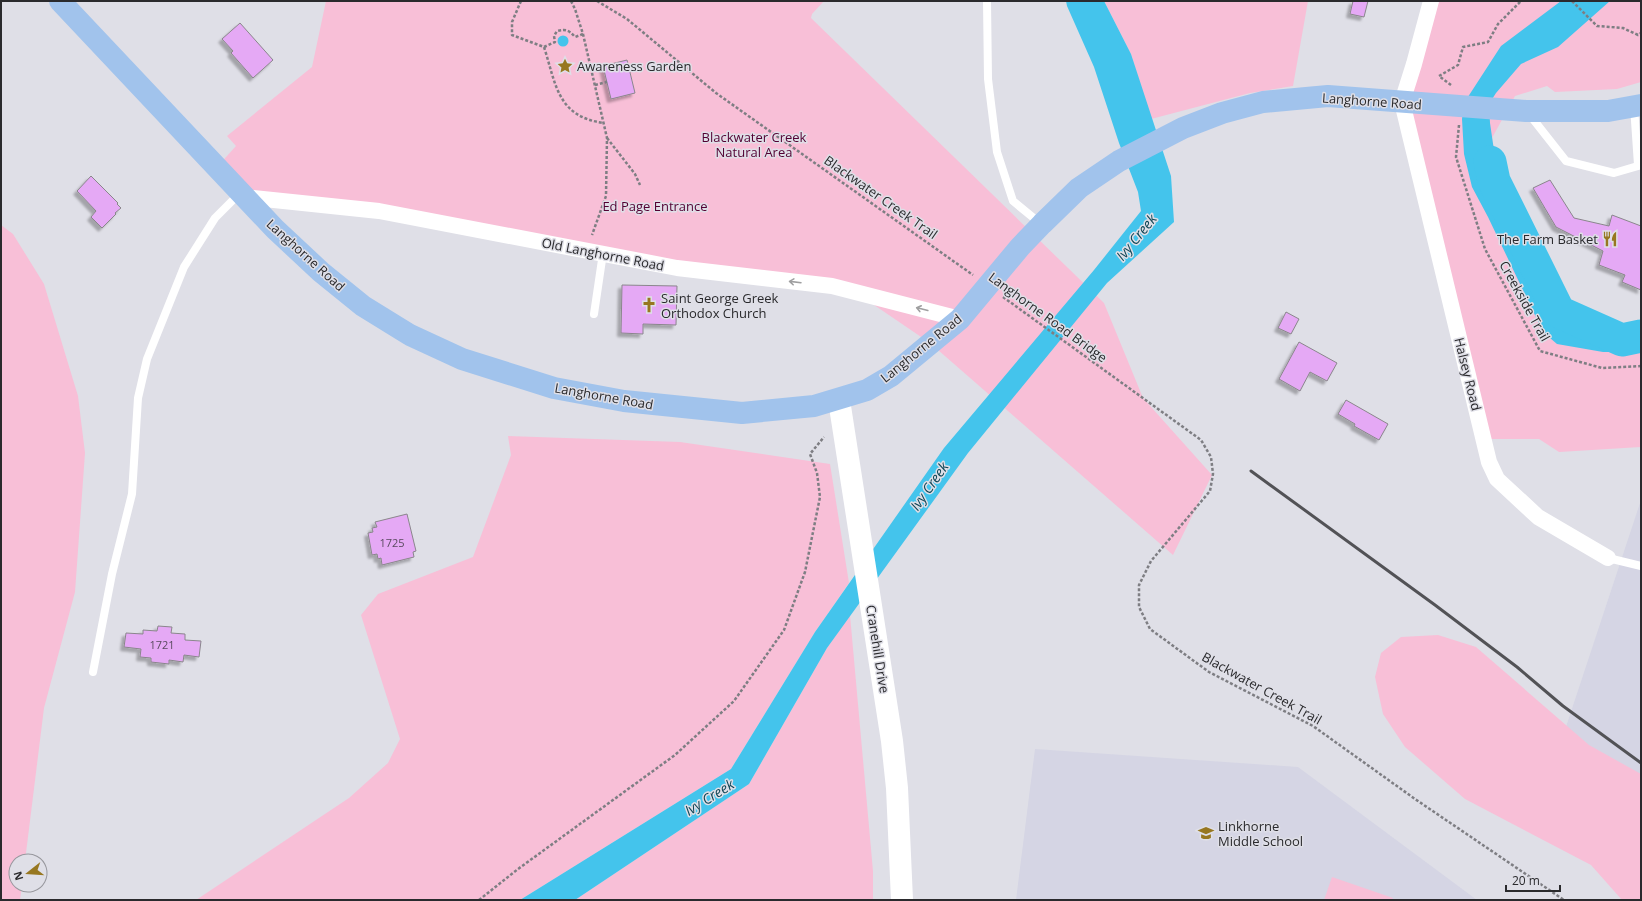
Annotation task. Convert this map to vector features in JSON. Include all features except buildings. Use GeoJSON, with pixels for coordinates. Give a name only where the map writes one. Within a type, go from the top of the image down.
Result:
{"type":"FeatureCollection","features":[{"type":"Feature","properties":{"kind":"main road","name":"Langhorne Road"},"geometry":{"type":"LineString","coordinates":[[60,1],[275,229],[321,272],[363,306],[410,335],[462,359],[554,388],[624,401],[677,408],[742,413],[814,406],[839,400],[867,390],[891,376],[960,319],[993,278],[1042,224],[1079,188],[1119,161],[1183,128],[1222,113],[1262,102],[1328,96],[1526,110],[1608,111],[1637,105]]}},
{"type":"Feature","properties":{"kind":"main road","name":"Cranehill Drive"},"geometry":{"type":"LineString","coordinates":[[839,400],[892,741],[897,788],[902,900]]}},
{"type":"Feature","properties":{"kind":"street"},"geometry":{"type":"LineString","coordinates":[[1410,103],[1414,64],[1431,1]]}},
{"type":"Feature","properties":{"kind":"street","name":"Halsey Road"},"geometry":{"type":"LineString","coordinates":[[1410,103],[1489,462],[1498,480],[1538,516],[1608,558]]}},
{"type":"Feature","properties":{"kind":"street","name":"Old Langhorne Road"},"geometry":{"type":"LineString","coordinates":[[243,195],[379,211],[677,268],[832,286],[960,319]]}},
{"type":"Feature","properties":{"kind":"lane"},"geometry":{"type":"LineString","coordinates":[[987,1],[988,79],[997,152],[1013,201],[1042,224]]}},
{"type":"Feature","properties":{"kind":"lane"},"geometry":{"type":"LineString","coordinates":[[1526,110],[1566,161],[1614,173],[1640,165],[1637,105]]}},
{"type":"Feature","properties":{"kind":"lane"},"geometry":{"type":"LineString","coordinates":[[92,672],[112,574],[132,494],[138,398],[148,359],[184,267],[215,218],[243,195]]}},
{"type":"Feature","properties":{"kind":"lane"},"geometry":{"type":"LineString","coordinates":[[594,314],[595,252]]}},
{"type":"Feature","properties":{"kind":"lane","name":"Halsey Road"},"geometry":{"type":"LineString","coordinates":[[1608,558],[1641,566]]}},
{"type":"Feature","properties":{"kind":"path"},"geometry":{"type":"LineString","coordinates":[[521,1],[512,22],[512,35],[544,47],[555,42],[554,36],[557,31],[564,29],[569,30],[575,37],[583,34]]}},
{"type":"Feature","properties":{"kind":"path"},"geometry":{"type":"LineString","coordinates":[[571,1],[583,34],[607,138],[606,196],[595,252]]}},
{"type":"Feature","properties":{"kind":"path","name":"Blackwater Creek Trail"},"geometry":{"type":"LineString","coordinates":[[597,1],[627,19],[716,93],[941,252]]}},
{"type":"Feature","properties":{"kind":"path"},"geometry":{"type":"LineString","coordinates":[[1454,87],[1439,76],[1458,65],[1464,47],[1488,42],[1498,24],[1522,1]]}},
{"type":"Feature","properties":{"kind":"path"},"geometry":{"type":"LineString","coordinates":[[1572,1],[1597,26],[1623,28],[1638,35],[1641,33]]}},
{"type":"Feature","properties":{"kind":"path"},"geometry":{"type":"LineString","coordinates":[[544,47],[556,88],[566,105],[582,118],[604,123]]}},
{"type":"Feature","properties":{"kind":"path"},"geometry":{"type":"LineString","coordinates":[[595,85],[607,82]]}},
{"type":"Feature","properties":{"kind":"path","name":"Creekside Trail"},"geometry":{"type":"LineString","coordinates":[[1459,120],[1460,127],[1456,157],[1485,249],[1540,351],[1602,368],[1641,366]]}},
{"type":"Feature","properties":{"kind":"path"},"geometry":{"type":"LineString","coordinates":[[607,138],[635,174],[640,185]]}},
{"type":"Feature","properties":{"kind":"path","name":"Langhorne Road Bridge"},"geometry":{"type":"LineString","coordinates":[[941,252],[979,280]]}},
{"type":"Feature","properties":{"kind":"path","name":"Langhorne Road Bridge"},"geometry":{"type":"LineString","coordinates":[[998,293],[1143,398]]}},
{"type":"Feature","properties":{"kind":"path","name":"Blackwater Creek Trail"},"geometry":{"type":"LineString","coordinates":[[1143,398],[1201,440],[1210,457],[1213,474],[1210,491],[1151,561],[1139,585],[1140,607],[1150,629],[1209,672],[1313,726],[1415,799],[1564,900]]}},
{"type":"Feature","properties":{"kind":"path"},"geometry":{"type":"LineString","coordinates":[[479,900],[518,869],[675,755],[734,701],[784,630],[805,572],[820,497],[817,472],[810,454],[825,436]]}},
{"type":"Feature","properties":{"kind":"shaded area"},"geometry":{"type":"Polygon","coordinates":[[[1641,500],[1641,783],[1560,745],[1641,500]]]}},
{"type":"Feature","properties":{"kind":"shaded area","name":"Linkhorne Middle School"},"geometry":{"type":"Polygon","coordinates":[[[1035,749],[1298,767],[1477,900],[1016,900],[1035,749]]]}},
{"type":"Feature","properties":{"kind":"green space","name":"Blackwater Creek Natural Area"},"geometry":{"type":"Polygon","coordinates":[[[326,1],[824,1],[812,14],[811,18],[1104,303],[1143,398],[1212,475],[1173,555],[930,343],[855,292],[244,197],[217,167],[236,146],[227,136],[312,67],[326,1]]]}},
{"type":"Feature","properties":{"kind":"green space"},"geometry":{"type":"Polygon","coordinates":[[[1104,1],[1308,1],[1293,86],[1250,93],[1151,119],[1131,54],[1104,1]]]}},
{"type":"Feature","properties":{"kind":"green space"},"geometry":{"type":"Polygon","coordinates":[[[1431,1],[1641,1],[1641,82],[1617,89],[1555,92],[1547,86],[1515,96],[1492,138],[1502,189],[1529,253],[1559,312],[1603,331],[1641,326],[1641,447],[1559,452],[1539,439],[1484,439],[1402,102],[1431,1]]]}},
{"type":"Feature","properties":{"kind":"green space"},"geometry":{"type":"Polygon","coordinates":[[[1,225],[13,234],[44,284],[78,396],[85,453],[75,592],[44,708],[26,853],[8,853],[8,893],[21,893],[20,900],[1,900],[1,225]]]}},
{"type":"Feature","properties":{"kind":"green space"},"geometry":{"type":"Polygon","coordinates":[[[508,436],[680,442],[830,464],[849,583],[815,632],[731,769],[520,900],[196,900],[349,798],[388,763],[400,739],[361,615],[378,594],[473,557],[511,455],[508,436]]]}},
{"type":"Feature","properties":{"kind":"green space"},"geometry":{"type":"Polygon","coordinates":[[[850,615],[873,871],[873,900],[575,900],[749,784],[827,648],[850,615]]]}},
{"type":"Feature","properties":{"kind":"green space"},"geometry":{"type":"Polygon","coordinates":[[[1438,635],[1476,647],[1589,745],[1641,774],[1641,900],[1622,900],[1591,865],[1465,799],[1405,747],[1383,714],[1375,677],[1381,653],[1401,637],[1438,635]]]}},
{"type":"Feature","properties":{"kind":"green space"},"geometry":{"type":"Polygon","coordinates":[[[1332,877],[1393,898],[1392,900],[1324,900],[1332,877]]]}},
{"type":"Feature","properties":{"kind":"water","name":"Ivy Creek"},"geometry":{"type":"Polygon","coordinates":[[[1066,1],[1104,1],[1131,54],[1171,176],[1174,222],[1107,283],[968,453],[827,648],[749,784],[575,900],[520,900],[731,769],[815,632],[944,448],[1094,270],[1141,211],[1138,192],[1119,143],[1094,67],[1066,1]]]}},
{"type":"Feature","properties":{"kind":"water"},"geometry":{"type":"Polygon","coordinates":[[[1561,1],[1610,1],[1558,47],[1521,64],[1496,93],[1489,104],[1490,123],[1498,178],[1514,234],[1561,320],[1592,332],[1625,330],[1641,327],[1641,350],[1628,352],[1603,352],[1557,344],[1543,332],[1472,187],[1464,154],[1462,119],[1464,103],[1501,46],[1561,1]]]}},
{"type":"Feature","properties":{"kind":"water"},"geometry":{"type":"Polygon","coordinates":[[[563,35],[567,37],[569,41],[567,45],[563,47],[559,45],[557,41],[559,37],[563,35]]]}},
{"type":"Feature","properties":{"kind":"waterway"},"geometry":{"type":"LineString","coordinates":[[1490,162],[1494,181],[1559,312],[1622,340],[1641,336]]}},
{"type":"Feature","properties":{"kind":"railway"},"geometry":{"type":"LineString","coordinates":[[1251,471],[1435,605],[1517,667],[1563,706],[1641,763]]}},
{"type":"Feature","properties":{"kind":"place","name":"Awareness Garden"},"geometry":{"type":"Point","coordinates":[565,66]}},
{"type":"Feature","properties":{"kind":"place","name":"The Farm Basket"},"geometry":{"type":"Point","coordinates":[1610,239]}},
{"type":"Feature","properties":{"kind":"place","name":"Saint George Greek Orthodox Church"},"geometry":{"type":"Point","coordinates":[649,305]}},
{"type":"Feature","properties":{"kind":"place","name":"Linkhorne Middle School"},"geometry":{"type":"Point","coordinates":[1206,833]}},
{"type":"Feature","properties":{"kind":"park label","name":"Ed Page Entrance"},"geometry":{"type":"Point","coordinates":[655,206]}}]}
